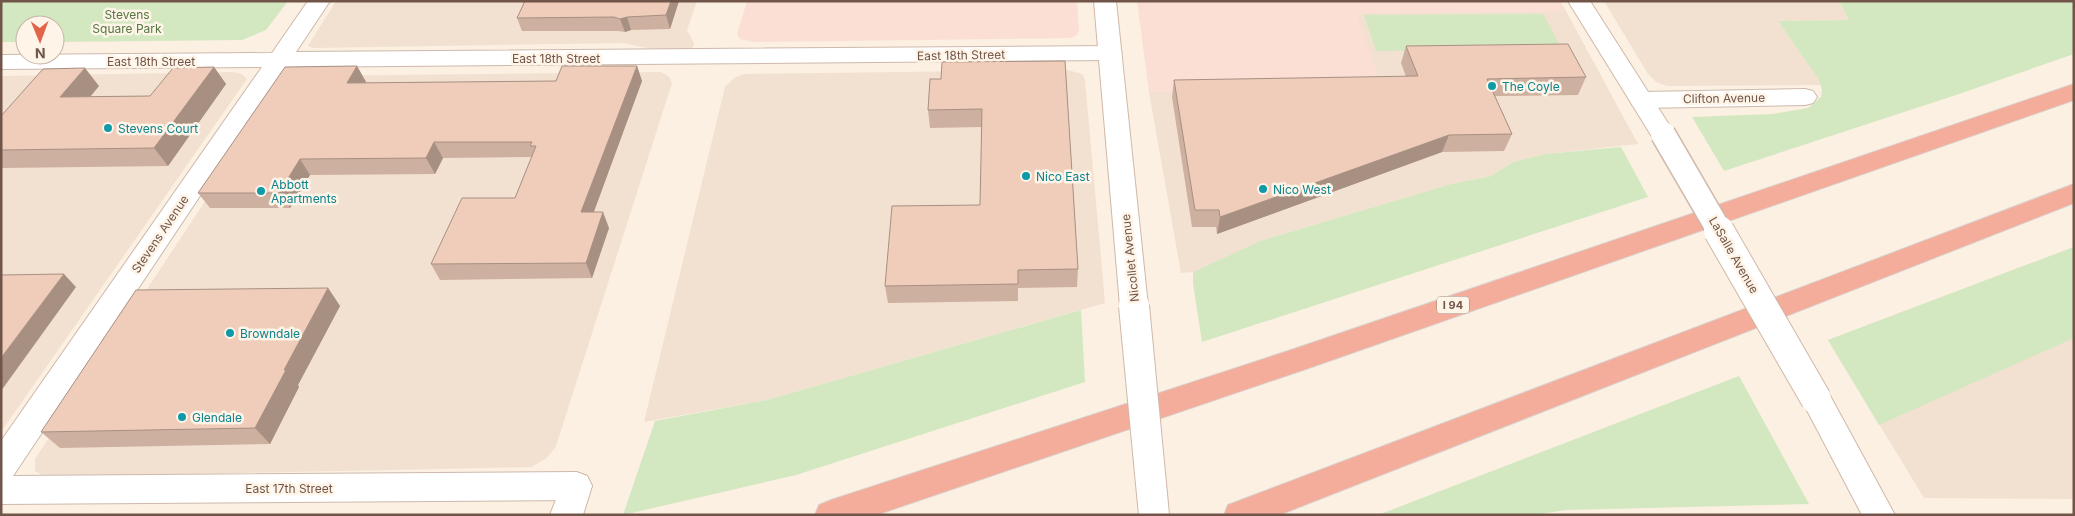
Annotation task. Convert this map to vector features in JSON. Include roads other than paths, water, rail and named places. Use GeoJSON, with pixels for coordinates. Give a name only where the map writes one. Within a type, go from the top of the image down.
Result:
{"type":"FeatureCollection","features":[{"type":"Feature","properties":{"kind":"highway","name":"I 94"},"geometry":{"type":"LineString","coordinates":[[831,515],[1048,445],[1854,166],[2074,92]]}},
{"type":"Feature","properties":{"kind":"highway"},"geometry":{"type":"LineString","coordinates":[[1240,515],[2074,193]]}},
{"type":"Feature","properties":{"kind":"street","name":"Stevens Avenue"},"geometry":{"type":"LineString","coordinates":[[1,467],[319,1]]}},
{"type":"Feature","properties":{"kind":"street","name":"Nicollet Avenue"},"geometry":{"type":"LineString","coordinates":[[1105,1],[1154,515]]}},
{"type":"Feature","properties":{"kind":"street","name":"LaSalle Avenue"},"geometry":{"type":"LineString","coordinates":[[1580,1],[1663,134],[1816,399],[1878,515]]}},
{"type":"Feature","properties":{"kind":"street","name":"East 18th Street"},"geometry":{"type":"LineString","coordinates":[[1,62],[1110,53]]}},
{"type":"Feature","properties":{"kind":"street","name":"Clifton Avenue"},"geometry":{"type":"LineString","coordinates":[[1642,100],[1805,97]]}},
{"type":"Feature","properties":{"kind":"street","name":"East 17th Street"},"geometry":{"type":"LineString","coordinates":[[1,490],[571,502]]}},
{"type":"Feature","properties":{"kind":"place","name":"The Coyle"},"geometry":{"type":"Point","coordinates":[1492,86]}},
{"type":"Feature","properties":{"kind":"place","name":"Stevens Court"},"geometry":{"type":"Point","coordinates":[108,128]}},
{"type":"Feature","properties":{"kind":"place","name":"Nico East"},"geometry":{"type":"Point","coordinates":[1026,176]}},
{"type":"Feature","properties":{"kind":"place","name":"Nico West"},"geometry":{"type":"Point","coordinates":[1263,189]}},
{"type":"Feature","properties":{"kind":"place","name":"Abbott Apartments"},"geometry":{"type":"Point","coordinates":[261,191]}},
{"type":"Feature","properties":{"kind":"place","name":"Browndale"},"geometry":{"type":"Point","coordinates":[230,333]}},
{"type":"Feature","properties":{"kind":"place","name":"Glendale"},"geometry":{"type":"Point","coordinates":[182,417]}},
{"type":"Feature","properties":{"kind":"park label","name":"Stevens Square Park"},"geometry":{"type":"Point","coordinates":[127,21]}}]}
